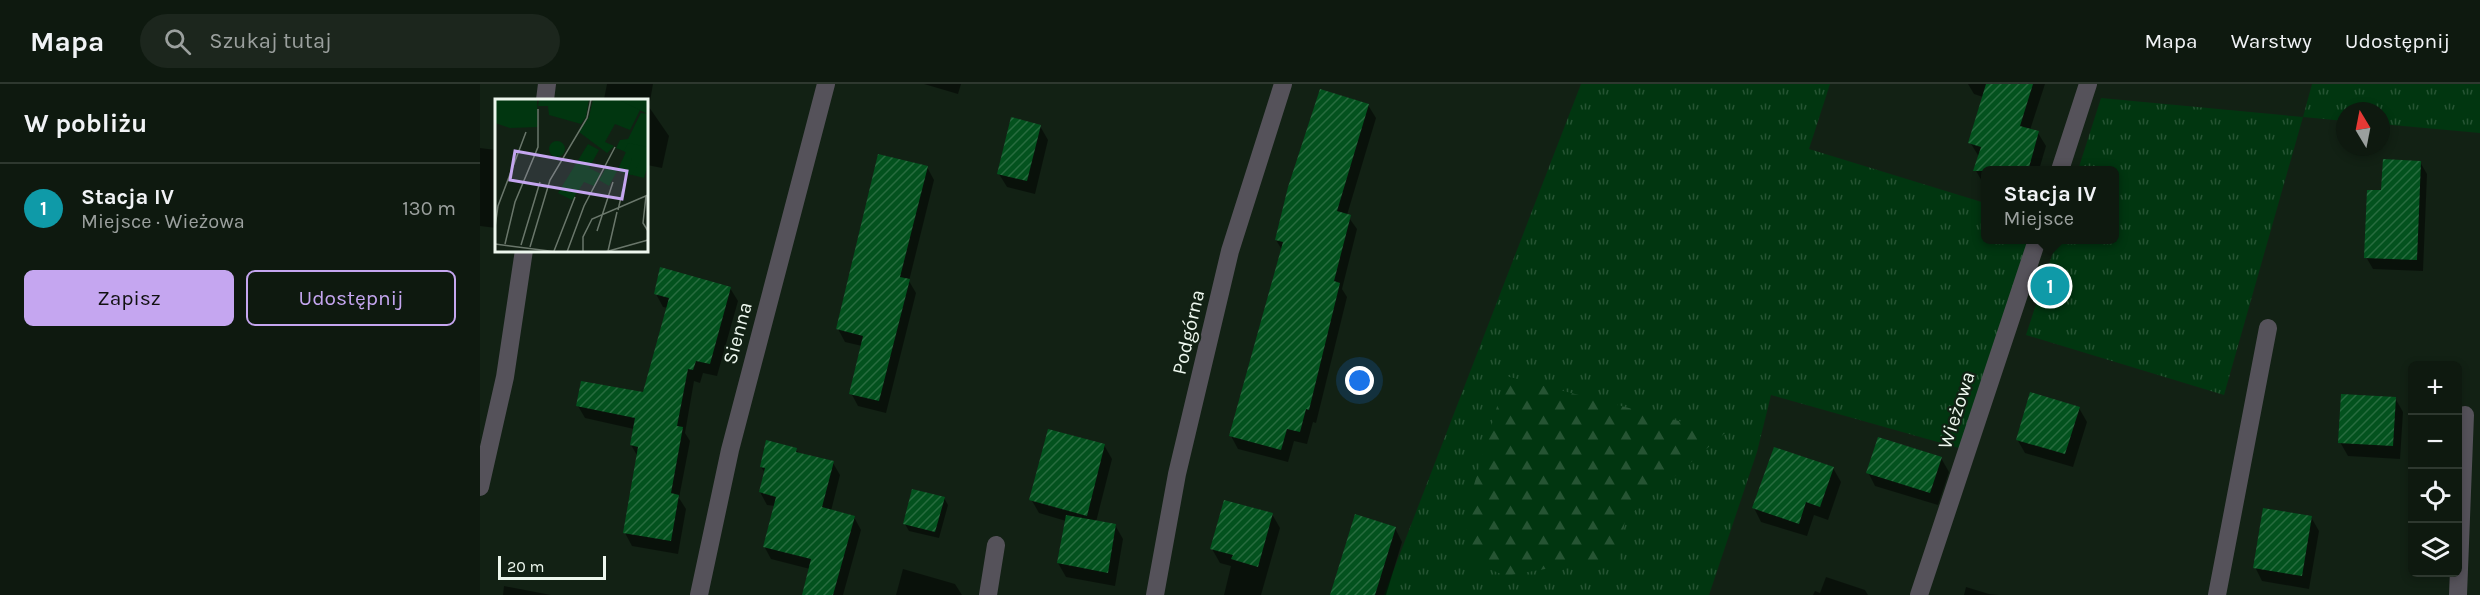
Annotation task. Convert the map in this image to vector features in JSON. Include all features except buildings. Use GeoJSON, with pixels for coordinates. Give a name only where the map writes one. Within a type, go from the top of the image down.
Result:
{"type":"FeatureCollection","features":[{"type":"Feature","properties":{"kind":"street"},"geometry":{"type":"LineString","coordinates":[[545,99],[548,84]]}},
{"type":"Feature","properties":{"kind":"street","name":"Sienna"},"geometry":{"type":"LineString","coordinates":[[699,595],[730,450],[826,84]]}},
{"type":"Feature","properties":{"kind":"street","name":"Podgórna"},"geometry":{"type":"LineString","coordinates":[[1155,595],[1177,474],[1230,251],[1283,84]]}},
{"type":"Feature","properties":{"kind":"street"},"geometry":{"type":"LineString","coordinates":[[2062,166],[2088,84]]}},
{"type":"Feature","properties":{"kind":"street","name":"Wieżowa"},"geometry":{"type":"LineString","coordinates":[[1919,595],[2036,244]]}},
{"type":"Feature","properties":{"kind":"street"},"geometry":{"type":"LineString","coordinates":[[480,487],[506,377],[524,252]]}},
{"type":"Feature","properties":{"kind":"street"},"geometry":{"type":"LineString","coordinates":[[2217,595],[2268,328]]}},
{"type":"Feature","properties":{"kind":"street"},"geometry":{"type":"LineString","coordinates":[[2458,595],[2465,415]]}},
{"type":"Feature","properties":{"kind":"street"},"geometry":{"type":"LineString","coordinates":[[988,595],[996,545]]}},
{"type":"Feature","properties":{"kind":"green space"},"geometry":{"type":"Polygon","coordinates":[[[1581,84],[1830,84],[1809,149],[1981,202],[1981,244],[2028,244],[1959,448],[1771,395],[1757,452],[1709,595],[1384,595],[1581,84]]]}},
{"type":"Feature","properties":{"kind":"green space"},"geometry":{"type":"Polygon","coordinates":[[[2312,84],[2480,84],[2480,133],[2390,125],[2390,102],[2336,102],[2336,120],[2303,117],[2312,84]]]}},
{"type":"Feature","properties":{"kind":"green space"},"geometry":{"type":"Polygon","coordinates":[[[2101,98],[2303,117],[2224,395],[2026,335],[2056,244],[2119,244],[2119,166],[2079,166],[2101,98]]]}},
{"type":"Feature","properties":{"kind":"green space"},"geometry":{"type":"Polygon","coordinates":[[[1506,376],[1725,433],[1625,519],[1619,562],[1573,564],[1506,576],[1467,560],[1466,512],[1506,376]]]}},
{"type":"Feature","properties":{"kind":"place","name":"Stacja IV"},"geometry":{"type":"Point","coordinates":[2050,286]}}]}
